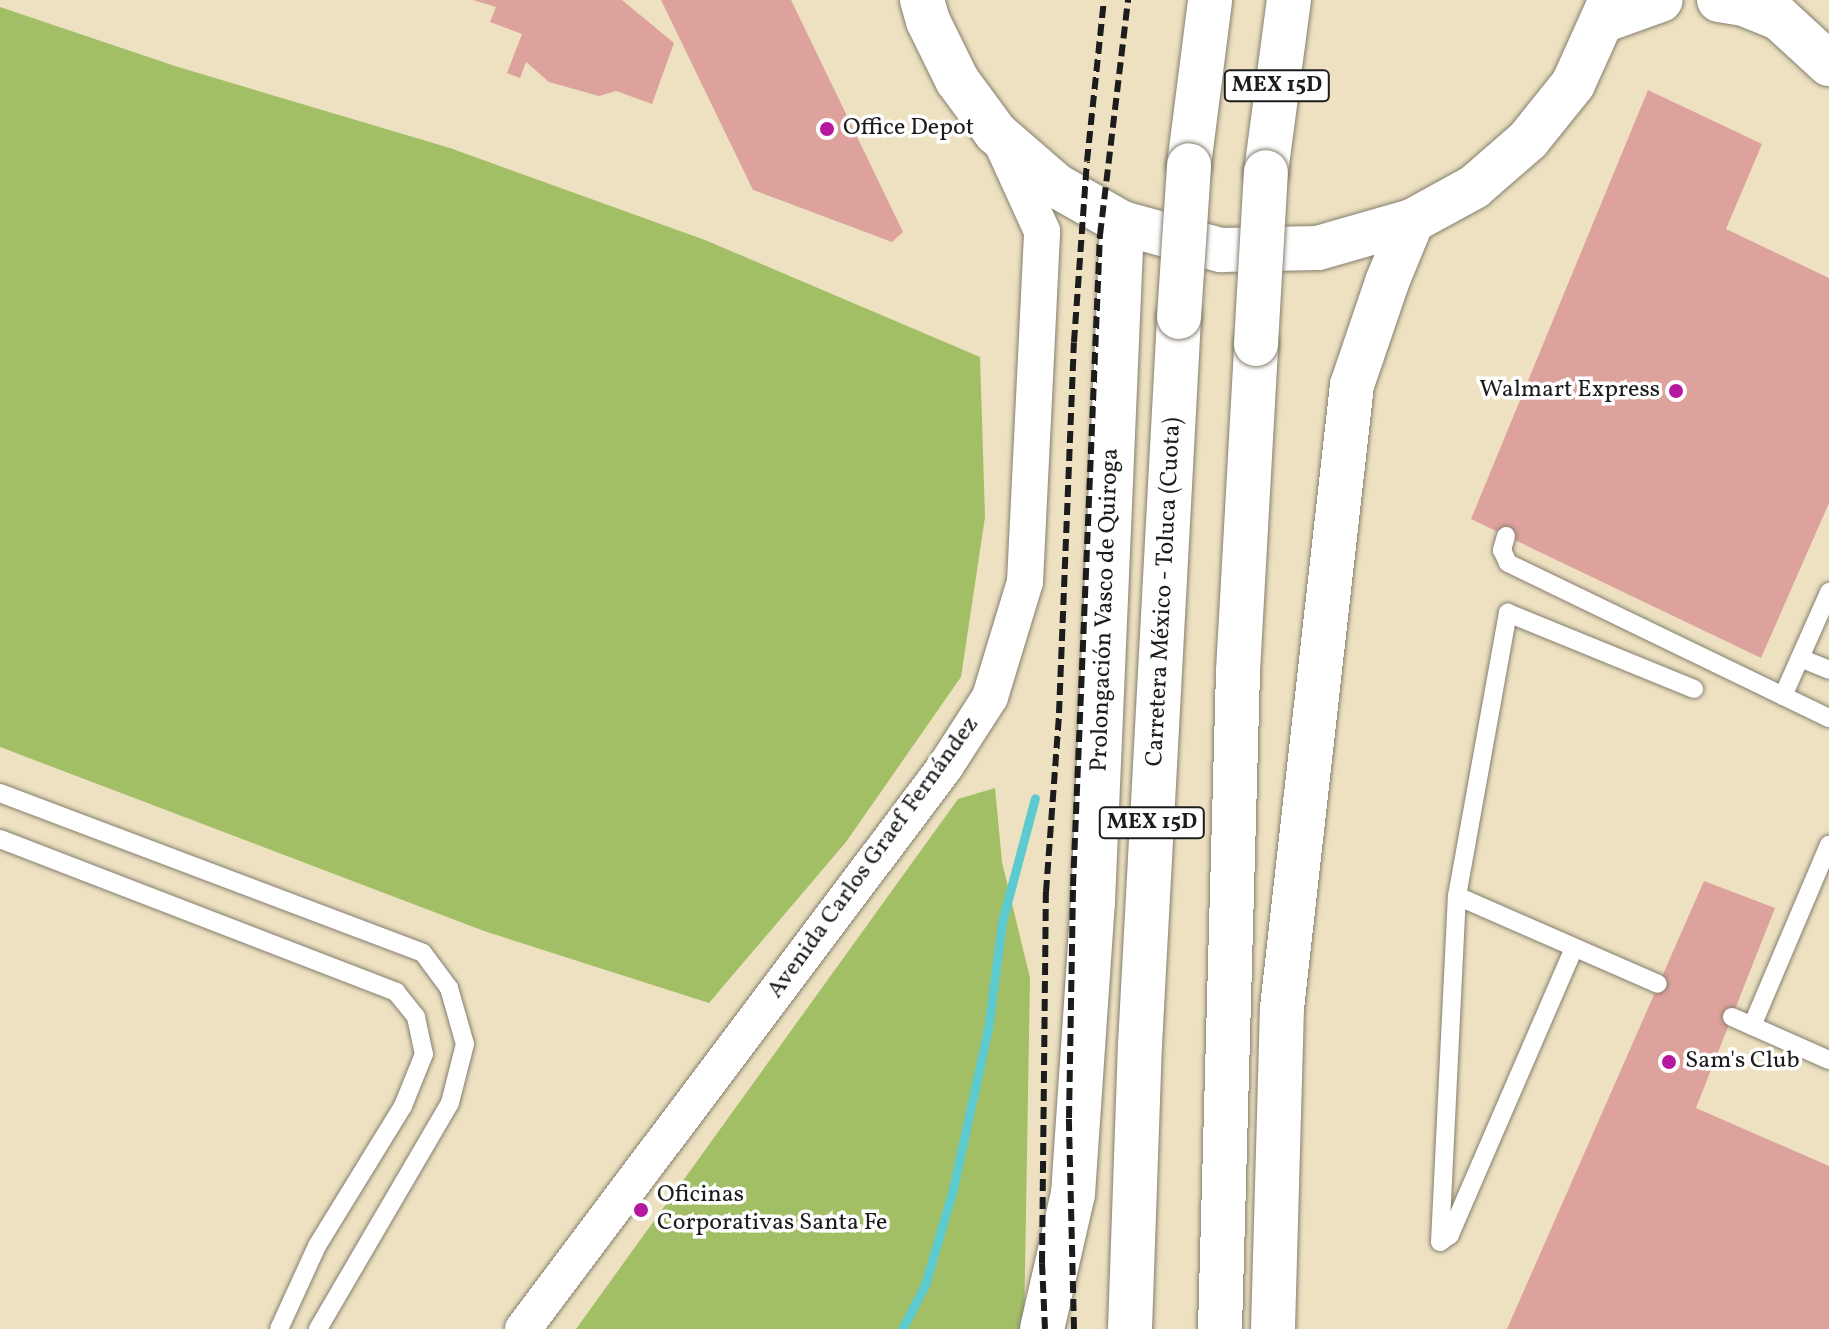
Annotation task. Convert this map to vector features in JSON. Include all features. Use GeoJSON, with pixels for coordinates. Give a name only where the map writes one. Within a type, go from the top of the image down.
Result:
{"type":"FeatureCollection","features":[{"type":"Feature","properties":{"kind":"main road"},"geometry":{"type":"LineString","coordinates":[[922,0],[928,21],[957,80],[996,133],[1057,186],[1122,223],[1221,250],[1318,248],[1412,221],[1474,187],[1528,140],[1573,84],[1608,10],[1661,0]]}},
{"type":"Feature","properties":{"kind":"main road","name":"Carretera México - Toluca (Cuota)"},"geometry":{"type":"LineString","coordinates":[[1130,1329],[1140,1045],[1179,317],[1189,165],[1210,0]]}},
{"type":"Feature","properties":{"kind":"main road","name":"MEX 15D"},"geometry":{"type":"LineString","coordinates":[[1220,1329],[1238,671],[1266,172],[1289,0]]}},
{"type":"Feature","properties":{"kind":"main road"},"geometry":{"type":"LineString","coordinates":[[1719,0],[1744,4],[1779,18],[1829,64]]}},
{"type":"Feature","properties":{"kind":"main road"},"geometry":{"type":"LineString","coordinates":[[1273,1329],[1282,1008],[1352,385],[1387,282],[1412,221]]}},
{"type":"Feature","properties":{"kind":"main road","name":"Prolongación Vasco de Quiroga"},"geometry":{"type":"LineString","coordinates":[[1042,1329],[1073,1194],[1093,902],[1122,223]]}},
{"type":"Feature","properties":{"kind":"street","name":"Avenida Carlos Graef Fernández"},"geometry":{"type":"LineString","coordinates":[[523,1329],[945,767],[990,697],[1025,582],[1042,231],[996,133]]}},
{"type":"Feature","properties":{"kind":"lane"},"geometry":{"type":"LineString","coordinates":[[1506,536],[1502,550],[1508,563],[1829,718]]}},
{"type":"Feature","properties":{"kind":"lane"},"geometry":{"type":"LineString","coordinates":[[1783,696],[1829,592]]}},
{"type":"Feature","properties":{"kind":"lane"},"geometry":{"type":"LineString","coordinates":[[1574,948],[1450,1235],[1440,1242],[1457,896],[1508,613],[1694,689]]}},
{"type":"Feature","properties":{"kind":"lane"},"geometry":{"type":"LineString","coordinates":[[1800,658],[1829,670]]}},
{"type":"Feature","properties":{"kind":"lane"},"geometry":{"type":"LineString","coordinates":[[0,793],[423,953],[449,988],[465,1044],[450,1103],[318,1329]]}},
{"type":"Feature","properties":{"kind":"lane"},"geometry":{"type":"LineString","coordinates":[[0,839],[396,992],[416,1017],[424,1054],[403,1106],[317,1246],[279,1329]]}},
{"type":"Feature","properties":{"kind":"lane"},"geometry":{"type":"LineString","coordinates":[[1752,1026],[1829,845]]}},
{"type":"Feature","properties":{"kind":"lane"},"geometry":{"type":"LineString","coordinates":[[1457,896],[1658,984]]}},
{"type":"Feature","properties":{"kind":"lane"},"geometry":{"type":"LineString","coordinates":[[1732,1017],[1829,1060]]}},
{"type":"Feature","properties":{"kind":"green space"},"geometry":{"type":"Polygon","coordinates":[[[0,7],[178,67],[450,148],[705,240],[980,357],[985,517],[961,677],[846,842],[709,1003],[484,931],[0,747],[0,7]]]}},
{"type":"Feature","properties":{"kind":"green space"},"geometry":{"type":"Polygon","coordinates":[[[995,788],[1002,862],[1030,978],[1024,1329],[576,1329],[958,799],[995,788]]]}},
{"type":"Feature","properties":{"kind":"building"},"geometry":{"type":"Polygon","coordinates":[[[473,0],[622,0],[674,43],[652,104],[616,91],[599,96],[549,82],[526,62],[520,78],[507,73],[522,34],[490,22],[496,7],[473,0]]]}},
{"type":"Feature","properties":{"kind":"building"},"geometry":{"type":"Polygon","coordinates":[[[661,0],[791,0],[903,232],[892,242],[753,190],[661,0]]]}},
{"type":"Feature","properties":{"kind":"building","name":"Walmart Express"},"geometry":{"type":"Polygon","coordinates":[[[1648,90],[1762,144],[1726,229],[1829,278],[1829,503],[1761,658],[1471,519],[1648,90]]]}},
{"type":"Feature","properties":{"kind":"building","name":"Sam's Club"},"geometry":{"type":"Polygon","coordinates":[[[1704,881],[1775,908],[1696,1108],[1829,1166],[1829,1329],[1507,1329],[1704,881]]]}},
{"type":"Feature","properties":{"kind":"waterway"},"geometry":{"type":"LineString","coordinates":[[902,1329],[925,1285],[953,1189],[988,1029],[1002,922],[1035,798]]}},
{"type":"Feature","properties":{"kind":"railway"},"geometry":{"type":"LineString","coordinates":[[1045,1329],[1042,1263],[1046,892],[1059,713],[1074,342],[1087,161],[1104,0]]}},
{"type":"Feature","properties":{"kind":"railway"},"geometry":{"type":"LineString","coordinates":[[1074,1329],[1069,1118],[1073,886],[1100,235],[1128,0]]}},
{"type":"Feature","properties":{"kind":"place","name":"Office Depot"},"geometry":{"type":"Point","coordinates":[827,129]}},
{"type":"Feature","properties":{"kind":"place","name":"Walmart Express"},"geometry":{"type":"Point","coordinates":[1676,391]}},
{"type":"Feature","properties":{"kind":"place","name":"Sam's Club"},"geometry":{"type":"Point","coordinates":[1669,1062]}},
{"type":"Feature","properties":{"kind":"place","name":"Oficinas Corporativas Santa Fe"},"geometry":{"type":"Point","coordinates":[641,1210]}}]}
